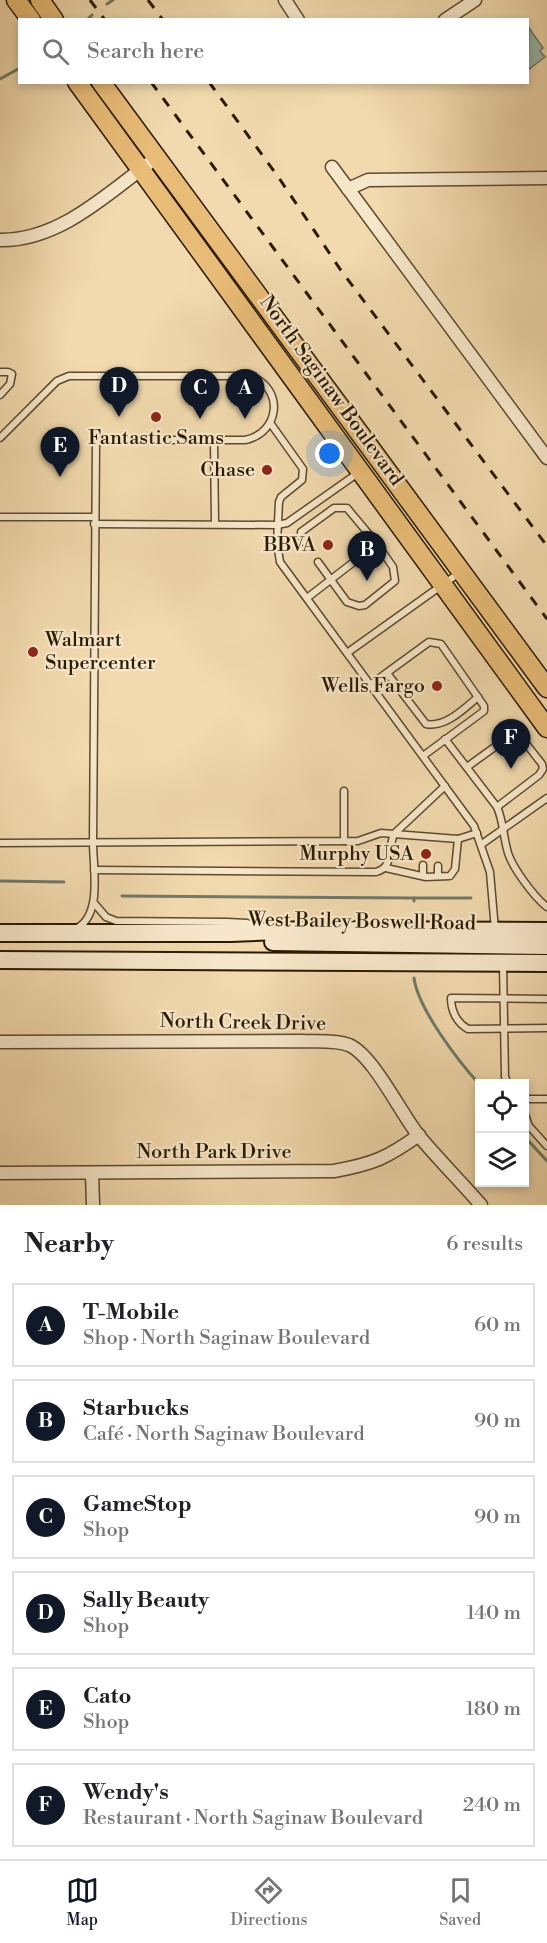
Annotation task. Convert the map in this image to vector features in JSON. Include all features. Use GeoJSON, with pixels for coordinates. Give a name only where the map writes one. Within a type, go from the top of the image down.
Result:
{"type":"FeatureCollection","features":[{"type":"Feature","properties":{"kind":"main road"},"geometry":{"type":"LineString","coordinates":[[16,0],[30,18]]}},
{"type":"Feature","properties":{"kind":"main road"},"geometry":{"type":"LineString","coordinates":[[40,0],[53,18]]}},
{"type":"Feature","properties":{"kind":"main road","name":"North Saginaw Boulevard"},"geometry":{"type":"LineString","coordinates":[[78,84],[547,728]]}},
{"type":"Feature","properties":{"kind":"main road","name":"North Saginaw Boulevard"},"geometry":{"type":"LineString","coordinates":[[102,84],[547,688]]}},
{"type":"Feature","properties":{"kind":"main road","name":"West Bailey Boswell Road"},"geometry":{"type":"LineString","coordinates":[[0,933],[547,931]]}},
{"type":"Feature","properties":{"kind":"main road","name":"West Bailey Boswell Road"},"geometry":{"type":"LineString","coordinates":[[177,933],[223,941],[474,949],[547,955]]}},
{"type":"Feature","properties":{"kind":"main road","name":"West Bailey Boswell Road"},"geometry":{"type":"LineString","coordinates":[[178,961],[223,955],[547,946]]}},
{"type":"Feature","properties":{"kind":"main road","name":"West Bailey Boswell Road"},"geometry":{"type":"LineString","coordinates":[[0,960],[547,963]]}},
{"type":"Feature","properties":{"kind":"street"},"geometry":{"type":"LineString","coordinates":[[285,0],[297,18]]}},
{"type":"Feature","properties":{"kind":"street"},"geometry":{"type":"LineString","coordinates":[[448,18],[475,0]]}},
{"type":"Feature","properties":{"kind":"street"},"geometry":{"type":"LineString","coordinates":[[0,240],[17,240],[42,234],[77,216],[156,158]]}},
{"type":"Feature","properties":{"kind":"street"},"geometry":{"type":"LineString","coordinates":[[332,167],[547,458]]}},
{"type":"Feature","properties":{"kind":"street"},"geometry":{"type":"LineString","coordinates":[[348,189],[368,180],[547,178]]}},
{"type":"Feature","properties":{"kind":"street","name":"North Creek Drive"},"geometry":{"type":"LineString","coordinates":[[0,1042],[303,1041],[349,1046],[361,1054],[377,1072],[419,1135],[481,1205]]}},
{"type":"Feature","properties":{"kind":"street","name":"North Park Drive"},"geometry":{"type":"LineString","coordinates":[[0,1173],[334,1171],[365,1165],[390,1155],[419,1135]]}},
{"type":"Feature","properties":{"kind":"street"},"geometry":{"type":"LineString","coordinates":[[92,1173],[93,1205]]}},
{"type":"Feature","properties":{"kind":"lane"},"geometry":{"type":"LineString","coordinates":[[0,372],[12,374],[10,384],[0,395]]}},
{"type":"Feature","properties":{"kind":"lane"},"geometry":{"type":"LineString","coordinates":[[0,438],[57,381],[69,376],[250,376],[265,384],[273,400],[271,424],[254,438],[96,442],[94,903],[86,921],[80,927],[64,933]]}},
{"type":"Feature","properties":{"kind":"lane"},"geometry":{"type":"LineString","coordinates":[[271,424],[303,469],[302,480],[279,502],[277,553],[280,562],[477,833],[490,873],[495,931]]}},
{"type":"Feature","properties":{"kind":"lane"},"geometry":{"type":"LineString","coordinates":[[214,440],[215,525]]}},
{"type":"Feature","properties":{"kind":"lane"},"geometry":{"type":"LineString","coordinates":[[0,517],[277,525],[292,520],[361,471]]}},
{"type":"Feature","properties":{"kind":"lane"},"geometry":{"type":"LineString","coordinates":[[309,548],[301,532],[334,508],[339,507],[351,511],[393,567],[395,581],[365,605],[359,606],[348,602],[318,562]]}},
{"type":"Feature","properties":{"kind":"lane"},"geometry":{"type":"LineString","coordinates":[[307,598],[377,544]]}},
{"type":"Feature","properties":{"kind":"lane"},"geometry":{"type":"LineString","coordinates":[[347,653],[461,572]]}},
{"type":"Feature","properties":{"kind":"lane"},"geometry":{"type":"LineString","coordinates":[[370,685],[429,642],[441,644],[484,706],[484,711],[423,756]]}},
{"type":"Feature","properties":{"kind":"lane"},"geometry":{"type":"LineString","coordinates":[[387,673],[426,724],[439,724],[457,714],[478,697]]}},
{"type":"Feature","properties":{"kind":"lane"},"geometry":{"type":"LineString","coordinates":[[467,767],[503,741],[514,739],[524,741],[542,764],[543,769],[539,776],[497,807]]}},
{"type":"Feature","properties":{"kind":"lane"},"geometry":{"type":"LineString","coordinates":[[446,740],[497,807],[509,858],[539,900],[547,907]]}},
{"type":"Feature","properties":{"kind":"lane"},"geometry":{"type":"LineString","coordinates":[[386,868],[390,841],[395,833],[445,786]]}},
{"type":"Feature","properties":{"kind":"lane"},"geometry":{"type":"LineString","coordinates":[[344,791],[344,841]]}},
{"type":"Feature","properties":{"kind":"lane"},"geometry":{"type":"LineString","coordinates":[[482,844],[547,798]]}},
{"type":"Feature","properties":{"kind":"lane"},"geometry":{"type":"LineString","coordinates":[[0,843],[358,841],[375,834],[395,833],[411,839],[440,841],[458,839],[477,833]]}},
{"type":"Feature","properties":{"kind":"lane"},"geometry":{"type":"LineString","coordinates":[[94,870],[376,873],[386,868],[423,876],[450,876],[455,869],[458,839]]}},
{"type":"Feature","properties":{"kind":"lane"},"geometry":{"type":"LineString","coordinates":[[409,874],[410,864]]}},
{"type":"Feature","properties":{"kind":"lane"},"geometry":{"type":"LineString","coordinates":[[423,865],[423,876]]}},
{"type":"Feature","properties":{"kind":"lane"},"geometry":{"type":"LineString","coordinates":[[438,866],[438,876]]}},
{"type":"Feature","properties":{"kind":"lane"},"geometry":{"type":"LineString","coordinates":[[94,903],[106,916],[116,921],[247,923],[266,932]]}},
{"type":"Feature","properties":{"kind":"lane"},"geometry":{"type":"LineString","coordinates":[[503,963],[506,1079]]}},
{"type":"Feature","properties":{"kind":"lane"},"geometry":{"type":"LineString","coordinates":[[547,999],[451,999],[451,1007],[461,1025],[468,1029],[547,1028]]}},
{"type":"Feature","properties":{"kind":"lane"},"geometry":{"type":"LineString","coordinates":[[529,1099],[547,1099]]}},
{"type":"Feature","properties":{"kind":"lane"},"geometry":{"type":"LineString","coordinates":[[529,1126],[547,1146]]}},
{"type":"Feature","properties":{"kind":"water"},"geometry":{"type":"Polygon","coordinates":[[[529,28],[543,48],[540,51],[545,57],[529,69],[529,28]]]}},
{"type":"Feature","properties":{"kind":"waterway"},"geometry":{"type":"LineString","coordinates":[[107,4],[113,0]]}},
{"type":"Feature","properties":{"kind":"waterway"},"geometry":{"type":"LineString","coordinates":[[89,18],[92,15]]}},
{"type":"Feature","properties":{"kind":"waterway"},"geometry":{"type":"LineString","coordinates":[[0,79],[18,69]]}},
{"type":"Feature","properties":{"kind":"waterway"},"geometry":{"type":"LineString","coordinates":[[0,881],[64,882]]}},
{"type":"Feature","properties":{"kind":"waterway"},"geometry":{"type":"LineString","coordinates":[[122,896],[414,898],[414,901]]}},
{"type":"Feature","properties":{"kind":"waterway"},"geometry":{"type":"LineString","coordinates":[[414,898],[471,898]]}},
{"type":"Feature","properties":{"kind":"waterway"},"geometry":{"type":"LineString","coordinates":[[414,978],[417,991],[431,1019],[475,1079]]}},
{"type":"Feature","properties":{"kind":"waterway"},"geometry":{"type":"LineString","coordinates":[[529,1141],[547,1161]]}},
{"type":"Feature","properties":{"kind":"railway"},"geometry":{"type":"LineString","coordinates":[[90,0],[104,18]]}},
{"type":"Feature","properties":{"kind":"railway"},"geometry":{"type":"LineString","coordinates":[[148,0],[162,18]]}},
{"type":"Feature","properties":{"kind":"railway"},"geometry":{"type":"LineString","coordinates":[[152,84],[547,619]]}},
{"type":"Feature","properties":{"kind":"railway"},"geometry":{"type":"LineString","coordinates":[[210,84],[279,178],[340,269],[547,546]]}},
{"type":"Feature","properties":{"kind":"place","name":"Sally Beauty"},"geometry":{"type":"Point","coordinates":[119,417]}},
{"type":"Feature","properties":{"kind":"place","name":"Fantastic Sams"},"geometry":{"type":"Point","coordinates":[156,417]}},
{"type":"Feature","properties":{"kind":"place","name":"GameStop"},"geometry":{"type":"Point","coordinates":[200,419]}},
{"type":"Feature","properties":{"kind":"place","name":"T-Mobile"},"geometry":{"type":"Point","coordinates":[245,419]}},
{"type":"Feature","properties":{"kind":"place","name":"Chase"},"geometry":{"type":"Point","coordinates":[267,470]}},
{"type":"Feature","properties":{"kind":"place","name":"Cato"},"geometry":{"type":"Point","coordinates":[60,477]}},
{"type":"Feature","properties":{"kind":"place","name":"BBVA"},"geometry":{"type":"Point","coordinates":[328,545]}},
{"type":"Feature","properties":{"kind":"place","name":"Starbucks"},"geometry":{"type":"Point","coordinates":[367,581]}},
{"type":"Feature","properties":{"kind":"place","name":"Walmart Supercenter"},"geometry":{"type":"Point","coordinates":[33,652]}},
{"type":"Feature","properties":{"kind":"place","name":"Wells Fargo"},"geometry":{"type":"Point","coordinates":[437,686]}},
{"type":"Feature","properties":{"kind":"place","name":"Wendy's"},"geometry":{"type":"Point","coordinates":[511,769]}},
{"type":"Feature","properties":{"kind":"place","name":"Murphy USA"},"geometry":{"type":"Point","coordinates":[426,854]}}]}
